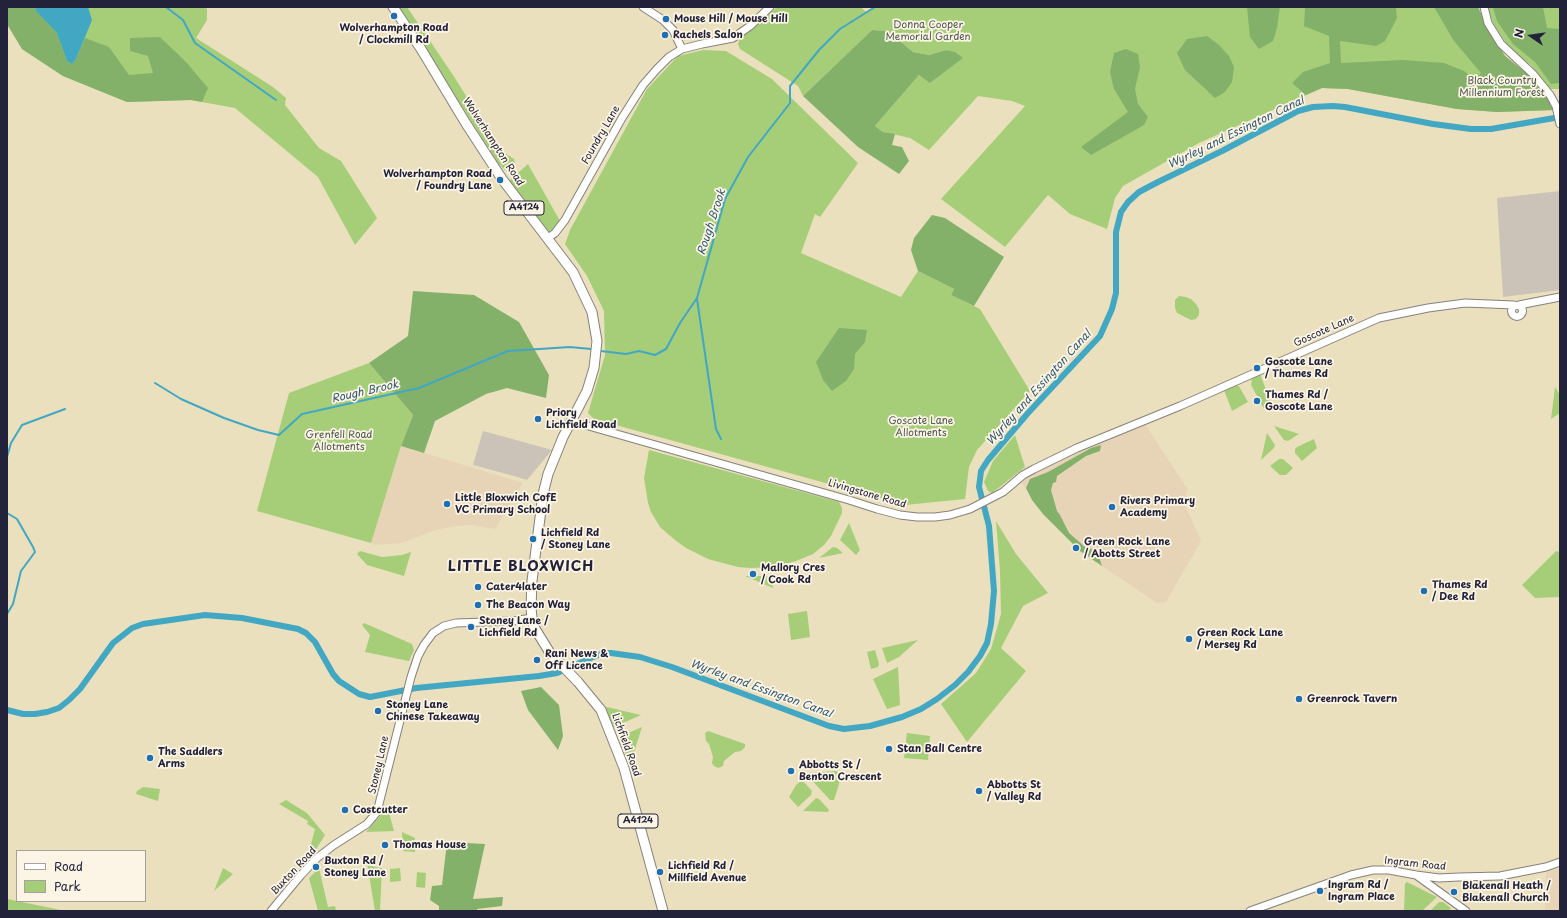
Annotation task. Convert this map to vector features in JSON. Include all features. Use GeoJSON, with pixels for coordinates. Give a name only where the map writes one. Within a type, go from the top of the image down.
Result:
{"type":"FeatureCollection","features":[{"type":"Feature","properties":{"kind":"main road","name":"Wolverhampton Road"},"geometry":{"type":"LineString","coordinates":[[393,7],[502,179],[573,272],[583,291],[592,312],[597,341],[594,368],[587,391],[571,422]]}},
{"type":"Feature","properties":{"kind":"main road","name":"Lichfield Road"},"geometry":{"type":"LineString","coordinates":[[571,422],[563,437],[548,474],[543,494],[532,581],[532,618],[534,627],[543,644],[588,693],[601,710],[624,768],[663,911]]}},
{"type":"Feature","properties":{"kind":"street"},"geometry":{"type":"LineString","coordinates":[[643,7],[663,20],[673,30],[679,39],[682,49],[732,38],[750,26],[770,7]]}},
{"type":"Feature","properties":{"kind":"street"},"geometry":{"type":"LineString","coordinates":[[1484,7],[1488,22],[1501,44],[1540,82],[1553,100],[1560,123]]}},
{"type":"Feature","properties":{"kind":"street","name":"Foundry Lane"},"geometry":{"type":"LineString","coordinates":[[548,238],[555,233],[565,220],[622,118],[643,85],[669,57],[682,49]]}},
{"type":"Feature","properties":{"kind":"street"},"geometry":{"type":"LineString","coordinates":[[1518,307],[1521,314],[1517,316],[1511,313],[1511,308],[1560,296]]}},
{"type":"Feature","properties":{"kind":"street","name":"Goscote Lane"},"geometry":{"type":"LineString","coordinates":[[1145,421],[1379,318],[1442,305],[1474,303],[1518,307]]}},
{"type":"Feature","properties":{"kind":"street","name":"Goscote Lane"},"geometry":{"type":"LineString","coordinates":[[1498,305],[1511,313]]}},
{"type":"Feature","properties":{"kind":"street","name":"Livingstone Road"},"geometry":{"type":"LineString","coordinates":[[571,422],[900,515],[935,517],[950,515],[970,509],[992,499],[1023,476],[1041,465],[1077,448],[1145,421]]}},
{"type":"Feature","properties":{"kind":"street","name":"Stoney Lane"},"geometry":{"type":"LineString","coordinates":[[354,833],[367,824],[377,812],[411,677],[424,645],[433,633],[444,626],[456,623],[513,621],[532,618]]}},
{"type":"Feature","properties":{"kind":"street","name":"Buxton Road"},"geometry":{"type":"LineString","coordinates":[[271,911],[317,858],[334,845],[354,833]]}},
{"type":"Feature","properties":{"kind":"street","name":"Ingram Road"},"geometry":{"type":"LineString","coordinates":[[1250,911],[1351,875],[1373,870],[1389,870],[1439,878],[1500,876],[1546,867],[1560,862]]}},
{"type":"Feature","properties":{"kind":"street"},"geometry":{"type":"LineString","coordinates":[[1416,875],[1466,911]]}},
{"type":"Feature","properties":{"kind":"street"},"geometry":{"type":"LineString","coordinates":[[1438,892],[1439,878]]}},
{"type":"Feature","properties":{"kind":"shaded area"},"geometry":{"type":"Polygon","coordinates":[[[1560,191],[1560,290],[1503,297],[1497,198],[1560,191]]]}},
{"type":"Feature","properties":{"kind":"shaded area","name":"Rivers Primary Academy"},"geometry":{"type":"Polygon","coordinates":[[[1145,424],[1188,490],[1183,500],[1201,541],[1166,602],[1157,603],[1080,551],[1043,514],[1021,482],[1052,463],[1145,424]]]}},
{"type":"Feature","properties":{"kind":"shaded area"},"geometry":{"type":"Polygon","coordinates":[[[483,431],[552,450],[527,480],[473,465],[483,431]]]}},
{"type":"Feature","properties":{"kind":"shaded area","name":"Little Bloxwich CofE VC Primary School"},"geometry":{"type":"Polygon","coordinates":[[[401,446],[523,483],[495,529],[473,525],[455,526],[435,530],[402,543],[375,545],[371,543],[401,446]]]}},
{"type":"Feature","properties":{"kind":"shaded area"},"geometry":{"type":"Polygon","coordinates":[[[1560,868],[1560,911],[1545,911],[1546,872],[1560,868]]]}},
{"type":"Feature","properties":{"kind":"green space"},"geometry":{"type":"Polygon","coordinates":[[[7,7],[205,7],[207,9],[207,20],[196,38],[273,87],[286,98],[285,105],[319,148],[341,161],[377,218],[355,245],[318,177],[235,108],[191,100],[127,102],[63,76],[22,49],[7,24],[7,7]]]}},
{"type":"Feature","properties":{"kind":"green space"},"geometry":{"type":"Polygon","coordinates":[[[7,7],[35,7],[36,11],[57,33],[67,61],[72,64],[76,59],[85,38],[109,47],[129,75],[153,73],[148,56],[130,51],[130,38],[160,37],[186,62],[208,88],[202,102],[191,100],[127,102],[63,76],[22,49],[7,24],[7,7]]]}},
{"type":"Feature","properties":{"kind":"green space"},"geometry":{"type":"Polygon","coordinates":[[[399,7],[407,7],[453,75],[500,150],[514,159],[515,163],[513,167],[505,170],[497,162],[399,7]]]}},
{"type":"Feature","properties":{"kind":"green space","name":"Donna Cooper Memorial Garden"},"geometry":{"type":"Polygon","coordinates":[[[777,7],[861,7],[866,12],[875,7],[1478,7],[1486,25],[1505,56],[1540,84],[1550,100],[1550,105],[1554,110],[1497,112],[1457,109],[1348,89],[1322,88],[1199,143],[1123,186],[1115,198],[1107,229],[1070,214],[1048,195],[1005,247],[941,199],[1025,106],[1012,101],[978,96],[929,150],[910,138],[883,132],[875,126],[919,75],[930,82],[962,58],[955,53],[946,50],[929,55],[913,52],[888,31],[872,30],[803,96],[798,86],[740,49],[738,44],[739,40],[777,7]]]}},
{"type":"Feature","properties":{"kind":"green space"},"geometry":{"type":"Polygon","coordinates":[[[1247,7],[1280,7],[1277,28],[1273,41],[1259,49],[1250,37],[1247,7]]]}},
{"type":"Feature","properties":{"kind":"green space","name":"Black Country Millennium Forest"},"geometry":{"type":"Polygon","coordinates":[[[1305,7],[1396,7],[1397,18],[1385,41],[1376,46],[1340,41],[1341,63],[1403,60],[1444,63],[1464,71],[1475,80],[1481,73],[1454,41],[1434,7],[1478,7],[1486,25],[1505,56],[1540,84],[1550,100],[1550,105],[1554,110],[1497,112],[1457,109],[1348,89],[1322,88],[1306,95],[1292,83],[1303,72],[1330,63],[1329,36],[1304,26],[1305,7]]]}},
{"type":"Feature","properties":{"kind":"green space","name":"Black Country Millennium Forest"},"geometry":{"type":"Polygon","coordinates":[[[1488,7],[1560,7],[1560,89],[1549,89],[1532,66],[1510,49],[1493,23],[1488,7]]]}},
{"type":"Feature","properties":{"kind":"green space","name":"Black Country Millennium Forest"},"geometry":{"type":"Polygon","coordinates":[[[1493,7],[1543,7],[1547,28],[1560,29],[1560,83],[1551,84],[1535,62],[1513,44],[1497,21],[1493,7]]]}},
{"type":"Feature","properties":{"kind":"green space"},"geometry":{"type":"Polygon","coordinates":[[[872,30],[888,31],[913,52],[929,55],[946,50],[955,52],[963,58],[930,83],[919,75],[875,126],[883,132],[895,134],[892,145],[902,147],[909,161],[899,174],[858,147],[803,96],[872,30]]]}},
{"type":"Feature","properties":{"kind":"green space"},"geometry":{"type":"Polygon","coordinates":[[[1207,36],[1219,45],[1229,56],[1234,67],[1232,82],[1225,92],[1215,98],[1185,70],[1177,53],[1187,39],[1207,36]]]}},
{"type":"Feature","properties":{"kind":"green space"},"geometry":{"type":"Polygon","coordinates":[[[1126,49],[1138,54],[1140,67],[1135,89],[1138,104],[1148,117],[1144,125],[1091,155],[1081,147],[1128,112],[1114,89],[1110,72],[1114,53],[1126,49]]]}},
{"type":"Feature","properties":{"kind":"green space","name":"Goscote Lane Allotments"},"geometry":{"type":"Polygon","coordinates":[[[703,50],[726,51],[772,79],[858,163],[820,217],[815,214],[801,253],[901,297],[918,271],[954,289],[951,295],[980,309],[1030,391],[977,450],[969,467],[965,499],[905,505],[594,419],[588,413],[605,355],[604,311],[587,276],[565,244],[570,230],[647,89],[678,56],[703,50]]]}},
{"type":"Feature","properties":{"kind":"green space"},"geometry":{"type":"Polygon","coordinates":[[[528,164],[560,221],[548,232],[530,213],[509,181],[528,164]]]}},
{"type":"Feature","properties":{"kind":"green space"},"geometry":{"type":"Polygon","coordinates":[[[932,215],[945,218],[1004,257],[974,306],[951,295],[954,289],[918,271],[911,250],[914,238],[932,215]]]}},
{"type":"Feature","properties":{"kind":"green space"},"geometry":{"type":"Polygon","coordinates":[[[413,291],[474,295],[519,322],[549,375],[546,398],[507,388],[486,394],[435,421],[424,453],[401,446],[413,415],[369,363],[408,336],[413,291]]]}},
{"type":"Feature","properties":{"kind":"green space"},"geometry":{"type":"Polygon","coordinates":[[[1179,296],[1191,299],[1196,304],[1199,309],[1199,315],[1196,319],[1191,320],[1177,313],[1175,308],[1175,300],[1179,296]]]}},
{"type":"Feature","properties":{"kind":"green space"},"geometry":{"type":"Polygon","coordinates":[[[839,328],[867,330],[865,342],[855,354],[854,369],[846,381],[832,391],[823,380],[816,362],[839,328]]]}},
{"type":"Feature","properties":{"kind":"green space","name":"Grenfell Road Allotments"},"geometry":{"type":"Polygon","coordinates":[[[369,363],[413,415],[401,446],[371,543],[257,511],[289,393],[369,363]]]}},
{"type":"Feature","properties":{"kind":"green space"},"geometry":{"type":"Polygon","coordinates":[[[1260,374],[1272,405],[1264,409],[1251,385],[1252,378],[1260,374]]]}},
{"type":"Feature","properties":{"kind":"green space"},"geometry":{"type":"Polygon","coordinates":[[[1235,385],[1239,386],[1248,402],[1232,411],[1224,390],[1235,385]]]}},
{"type":"Feature","properties":{"kind":"green space"},"geometry":{"type":"Polygon","coordinates":[[[1555,387],[1560,395],[1560,413],[1551,419],[1555,387]]]}},
{"type":"Feature","properties":{"kind":"green space"},"geometry":{"type":"Polygon","coordinates":[[[1274,426],[1299,434],[1288,441],[1284,440],[1274,426]]]}},
{"type":"Feature","properties":{"kind":"green space"},"geometry":{"type":"Polygon","coordinates":[[[1267,433],[1275,445],[1274,448],[1261,460],[1267,433]]]}},
{"type":"Feature","properties":{"kind":"green space"},"geometry":{"type":"Polygon","coordinates":[[[1015,435],[1025,467],[992,493],[988,491],[984,482],[993,461],[1015,435]]]}},
{"type":"Feature","properties":{"kind":"green space"},"geometry":{"type":"Polygon","coordinates":[[[1314,439],[1317,448],[1302,461],[1295,453],[1295,449],[1314,439]]]}},
{"type":"Feature","properties":{"kind":"green space"},"geometry":{"type":"Polygon","coordinates":[[[1101,445],[1100,451],[1086,456],[1057,476],[1056,482],[1053,483],[1051,490],[1057,511],[1069,533],[1085,547],[1097,551],[1102,566],[1080,551],[1043,514],[1032,500],[1026,488],[1030,479],[1048,472],[1091,448],[1101,445]]]}},
{"type":"Feature","properties":{"kind":"green space"},"geometry":{"type":"Polygon","coordinates":[[[649,450],[839,502],[842,508],[842,513],[831,536],[824,545],[813,554],[796,561],[775,567],[750,568],[738,567],[708,559],[686,548],[675,540],[660,527],[651,512],[644,478],[649,450]]]}},
{"type":"Feature","properties":{"kind":"green space"},"geometry":{"type":"Polygon","coordinates":[[[1279,459],[1283,459],[1293,468],[1286,475],[1280,475],[1270,466],[1279,459]]]}},
{"type":"Feature","properties":{"kind":"green space"},"geometry":{"type":"Polygon","coordinates":[[[996,521],[1016,554],[1048,593],[1023,606],[1001,648],[1026,671],[967,742],[941,704],[976,673],[991,649],[1001,614],[1000,571],[996,521]]]}},
{"type":"Feature","properties":{"kind":"green space"},"geometry":{"type":"Polygon","coordinates":[[[849,523],[860,550],[856,555],[840,540],[849,523]]]}},
{"type":"Feature","properties":{"kind":"green space"},"geometry":{"type":"Polygon","coordinates":[[[833,547],[837,548],[843,553],[819,558],[833,547]]]}},
{"type":"Feature","properties":{"kind":"green space"},"geometry":{"type":"Polygon","coordinates":[[[360,551],[382,557],[402,555],[411,552],[404,576],[367,565],[357,554],[360,551]]]}},
{"type":"Feature","properties":{"kind":"green space"},"geometry":{"type":"Polygon","coordinates":[[[1556,551],[1560,552],[1560,597],[1535,598],[1522,585],[1556,551]]]}},
{"type":"Feature","properties":{"kind":"green space"},"geometry":{"type":"Polygon","coordinates":[[[745,576],[769,576],[771,578],[773,588],[745,576]]]}},
{"type":"Feature","properties":{"kind":"green space"},"geometry":{"type":"Polygon","coordinates":[[[807,611],[810,637],[791,640],[788,614],[807,611]]]}},
{"type":"Feature","properties":{"kind":"green space"},"geometry":{"type":"Polygon","coordinates":[[[364,623],[412,644],[414,650],[409,661],[365,652],[370,635],[362,625],[364,623]]]}},
{"type":"Feature","properties":{"kind":"green space"},"geometry":{"type":"Polygon","coordinates":[[[918,640],[899,657],[887,663],[882,648],[918,640]]]}},
{"type":"Feature","properties":{"kind":"green space"},"geometry":{"type":"Polygon","coordinates":[[[875,650],[879,664],[878,667],[871,669],[867,652],[875,650]]]}},
{"type":"Feature","properties":{"kind":"green space"},"geometry":{"type":"Polygon","coordinates":[[[898,667],[900,705],[887,709],[873,679],[898,667]]]}},
{"type":"Feature","properties":{"kind":"green space"},"geometry":{"type":"Polygon","coordinates":[[[541,687],[559,705],[563,736],[558,750],[528,710],[521,691],[541,687]]]}},
{"type":"Feature","properties":{"kind":"green space"},"geometry":{"type":"Polygon","coordinates":[[[607,707],[641,715],[614,727],[603,708],[607,707]]]}},
{"type":"Feature","properties":{"kind":"green space"},"geometry":{"type":"Polygon","coordinates":[[[642,727],[630,765],[620,740],[624,735],[642,727]]]}},
{"type":"Feature","properties":{"kind":"green space"},"geometry":{"type":"Polygon","coordinates":[[[708,731],[745,744],[745,747],[741,751],[735,752],[724,761],[723,766],[718,768],[712,763],[713,757],[709,744],[706,741],[705,733],[708,731]]]}},
{"type":"Feature","properties":{"kind":"green space"},"geometry":{"type":"Polygon","coordinates":[[[907,733],[930,736],[928,760],[904,758],[907,733]]]}},
{"type":"Feature","properties":{"kind":"green space"},"geometry":{"type":"Polygon","coordinates":[[[836,771],[840,774],[839,784],[834,800],[830,800],[808,776],[809,773],[836,771]]]}},
{"type":"Feature","properties":{"kind":"green space"},"geometry":{"type":"Polygon","coordinates":[[[802,780],[812,791],[811,795],[798,807],[789,797],[796,785],[802,780]]]}},
{"type":"Feature","properties":{"kind":"green space"},"geometry":{"type":"Polygon","coordinates":[[[143,787],[160,789],[158,801],[136,794],[137,791],[143,787]]]}},
{"type":"Feature","properties":{"kind":"green space"},"geometry":{"type":"Polygon","coordinates":[[[816,798],[819,799],[829,810],[828,812],[803,811],[816,798]]]}},
{"type":"Feature","properties":{"kind":"green space"},"geometry":{"type":"Polygon","coordinates":[[[286,800],[307,813],[325,835],[315,851],[310,848],[315,829],[307,824],[308,821],[279,804],[286,800]]]}},
{"type":"Feature","properties":{"kind":"green space"},"geometry":{"type":"Polygon","coordinates":[[[384,808],[388,809],[394,831],[366,832],[382,814],[384,808]]]}},
{"type":"Feature","properties":{"kind":"green space"},"geometry":{"type":"Polygon","coordinates":[[[402,832],[415,838],[415,852],[403,851],[402,832]]]}},
{"type":"Feature","properties":{"kind":"green space"},"geometry":{"type":"Polygon","coordinates":[[[447,842],[485,844],[473,899],[503,897],[502,906],[477,909],[477,911],[439,911],[439,906],[430,900],[432,886],[442,885],[447,842]]]}},
{"type":"Feature","properties":{"kind":"green space"},"geometry":{"type":"Polygon","coordinates":[[[366,857],[370,861],[370,866],[382,868],[380,911],[375,911],[366,857]]]}},
{"type":"Feature","properties":{"kind":"green space"},"geometry":{"type":"Polygon","coordinates":[[[223,868],[233,874],[214,891],[223,868]]]}},
{"type":"Feature","properties":{"kind":"green space"},"geometry":{"type":"Polygon","coordinates":[[[319,868],[328,907],[335,906],[336,911],[318,911],[309,878],[319,868]]]}},
{"type":"Feature","properties":{"kind":"green space"},"geometry":{"type":"Polygon","coordinates":[[[400,868],[401,881],[390,882],[390,869],[400,868]]]}},
{"type":"Feature","properties":{"kind":"green space"},"geometry":{"type":"Polygon","coordinates":[[[417,872],[426,873],[425,888],[416,887],[417,872]]]}},
{"type":"Feature","properties":{"kind":"green space"},"geometry":{"type":"Polygon","coordinates":[[[1407,882],[1437,897],[1422,911],[1404,911],[1405,884],[1407,882]]]}},
{"type":"Feature","properties":{"kind":"green space"},"geometry":{"type":"Polygon","coordinates":[[[7,899],[61,910],[61,911],[7,911],[7,899]]]}},
{"type":"Feature","properties":{"kind":"green space"},"geometry":{"type":"Polygon","coordinates":[[[1439,902],[1443,902],[1451,908],[1449,911],[1430,911],[1439,902]]]}},
{"type":"Feature","properties":{"kind":"water"},"geometry":{"type":"Polygon","coordinates":[[[35,7],[88,7],[92,20],[76,59],[72,64],[67,61],[57,33],[36,11],[35,7]]]}},
{"type":"Feature","properties":{"kind":"waterway"},"geometry":{"type":"LineString","coordinates":[[166,7],[183,20],[195,43],[276,100]]}},
{"type":"Feature","properties":{"kind":"waterway","name":"Rough Brook"},"geometry":{"type":"LineString","coordinates":[[601,351],[626,354],[639,351],[655,355],[666,349],[680,323],[697,298],[725,199],[748,157],[790,103],[790,86],[819,50],[840,29],[875,7]]}},
{"type":"Feature","properties":{"kind":"waterway","name":"Wyrley and Essington Canal"},"geometry":{"type":"LineString","coordinates":[[7,710],[23,714],[35,714],[59,708],[80,689],[113,643],[132,628],[143,624],[205,615],[242,618],[298,629],[306,633],[315,642],[333,674],[339,681],[359,694],[370,697],[416,688],[557,673],[602,653],[611,653],[640,657],[672,667],[829,726],[844,729],[870,726],[902,717],[921,709],[955,685],[968,672],[980,656],[987,643],[991,624],[994,591],[989,526],[979,487],[981,471],[988,460],[1028,413],[1100,336],[1112,309],[1116,293],[1116,232],[1121,212],[1128,202],[1139,192],[1158,182],[1222,151],[1298,111],[1313,107],[1345,107],[1433,124],[1471,129],[1491,129],[1560,117]]}},
{"type":"Feature","properties":{"kind":"waterway"},"geometry":{"type":"LineString","coordinates":[[697,299],[716,429],[721,439]]}},
{"type":"Feature","properties":{"kind":"waterway","name":"Rough Brook"},"geometry":{"type":"LineString","coordinates":[[155,383],[181,399],[224,418],[258,430],[279,435],[302,414],[419,388],[508,351],[570,347],[591,349]]}},
{"type":"Feature","properties":{"kind":"waterway","name":"Rough Brook"},"geometry":{"type":"LineString","coordinates":[[7,457],[11,443],[22,425],[65,409]]}},
{"type":"Feature","properties":{"kind":"waterway","name":"Rough Brook"},"geometry":{"type":"LineString","coordinates":[[7,513],[17,519],[35,552],[21,571],[13,604],[7,614]]}},
{"type":"Feature","properties":{"kind":"place","name":"Wolverhampton Road / Clockmill Rd"},"geometry":{"type":"Point","coordinates":[394,16]}},
{"type":"Feature","properties":{"kind":"place","name":"Mouse Hill / Mouse Hill"},"geometry":{"type":"Point","coordinates":[666,19]}},
{"type":"Feature","properties":{"kind":"place","name":"Rachels Salon"},"geometry":{"type":"Point","coordinates":[665,35]}},
{"type":"Feature","properties":{"kind":"place","name":"Wolverhampton Road / Foundry Lane"},"geometry":{"type":"Point","coordinates":[500,180]}},
{"type":"Feature","properties":{"kind":"place","name":"Goscote Lane / Thames Rd"},"geometry":{"type":"Point","coordinates":[1257,368]}},
{"type":"Feature","properties":{"kind":"place","name":"Thames Rd / Goscote Lane"},"geometry":{"type":"Point","coordinates":[1257,401]}},
{"type":"Feature","properties":{"kind":"place","name":"Priory Lichfield Road"},"geometry":{"type":"Point","coordinates":[538,419]}},
{"type":"Feature","properties":{"kind":"place","name":"Little Bloxwich CofE VC Primary School"},"geometry":{"type":"Point","coordinates":[447,504]}},
{"type":"Feature","properties":{"kind":"place","name":"Rivers Primary Academy"},"geometry":{"type":"Point","coordinates":[1112,507]}},
{"type":"Feature","properties":{"kind":"place","name":"Lichfield Rd / Stoney Lane"},"geometry":{"type":"Point","coordinates":[533,539]}},
{"type":"Feature","properties":{"kind":"place","name":"Green Rock Lane / Abotts Street"},"geometry":{"type":"Point","coordinates":[1076,548]}},
{"type":"Feature","properties":{"kind":"place","name":"Mallory Cres / Cook Rd"},"geometry":{"type":"Point","coordinates":[753,574]}},
{"type":"Feature","properties":{"kind":"place","name":"Cater4later"},"geometry":{"type":"Point","coordinates":[478,587]}},
{"type":"Feature","properties":{"kind":"place","name":"Thames Rd / Dee Rd"},"geometry":{"type":"Point","coordinates":[1424,591]}},
{"type":"Feature","properties":{"kind":"place","name":"The Beacon Way"},"geometry":{"type":"Point","coordinates":[478,605]}},
{"type":"Feature","properties":{"kind":"place","name":"Stoney Lane / Lichfield Rd"},"geometry":{"type":"Point","coordinates":[471,627]}},
{"type":"Feature","properties":{"kind":"place","name":"Green Rock Lane / Mersey Rd"},"geometry":{"type":"Point","coordinates":[1189,639]}},
{"type":"Feature","properties":{"kind":"place","name":"Rani News & Off Licence"},"geometry":{"type":"Point","coordinates":[537,660]}},
{"type":"Feature","properties":{"kind":"place","name":"Greenrock Tavern"},"geometry":{"type":"Point","coordinates":[1299,699]}},
{"type":"Feature","properties":{"kind":"place","name":"Stoney Lane Chinese Takeaway"},"geometry":{"type":"Point","coordinates":[378,711]}},
{"type":"Feature","properties":{"kind":"place","name":"Stan Ball Centre"},"geometry":{"type":"Point","coordinates":[889,749]}},
{"type":"Feature","properties":{"kind":"place","name":"The Saddlers Arms"},"geometry":{"type":"Point","coordinates":[150,758]}},
{"type":"Feature","properties":{"kind":"place","name":"Abbotts St / Benton Crescent"},"geometry":{"type":"Point","coordinates":[791,771]}},
{"type":"Feature","properties":{"kind":"place","name":"Abbotts St / Valley Rd"},"geometry":{"type":"Point","coordinates":[979,791]}},
{"type":"Feature","properties":{"kind":"place","name":"Costcutter"},"geometry":{"type":"Point","coordinates":[345,810]}},
{"type":"Feature","properties":{"kind":"place","name":"Thomas House"},"geometry":{"type":"Point","coordinates":[385,845]}},
{"type":"Feature","properties":{"kind":"place","name":"Buxton Rd / Stoney Lane"},"geometry":{"type":"Point","coordinates":[316,867]}},
{"type":"Feature","properties":{"kind":"place","name":"Lichfield Rd / Millfield Avenue"},"geometry":{"type":"Point","coordinates":[660,872]}},
{"type":"Feature","properties":{"kind":"place","name":"Ingram Rd / Ingram Place"},"geometry":{"type":"Point","coordinates":[1320,891]}},
{"type":"Feature","properties":{"kind":"place","name":"Blakenall Heath / Blakenall Church"},"geometry":{"type":"Point","coordinates":[1454,892]}},
{"type":"Feature","properties":{"kind":"district","name":"LITTLE BLOXWICH"},"geometry":{"type":"Point","coordinates":[521,567]}}]}
